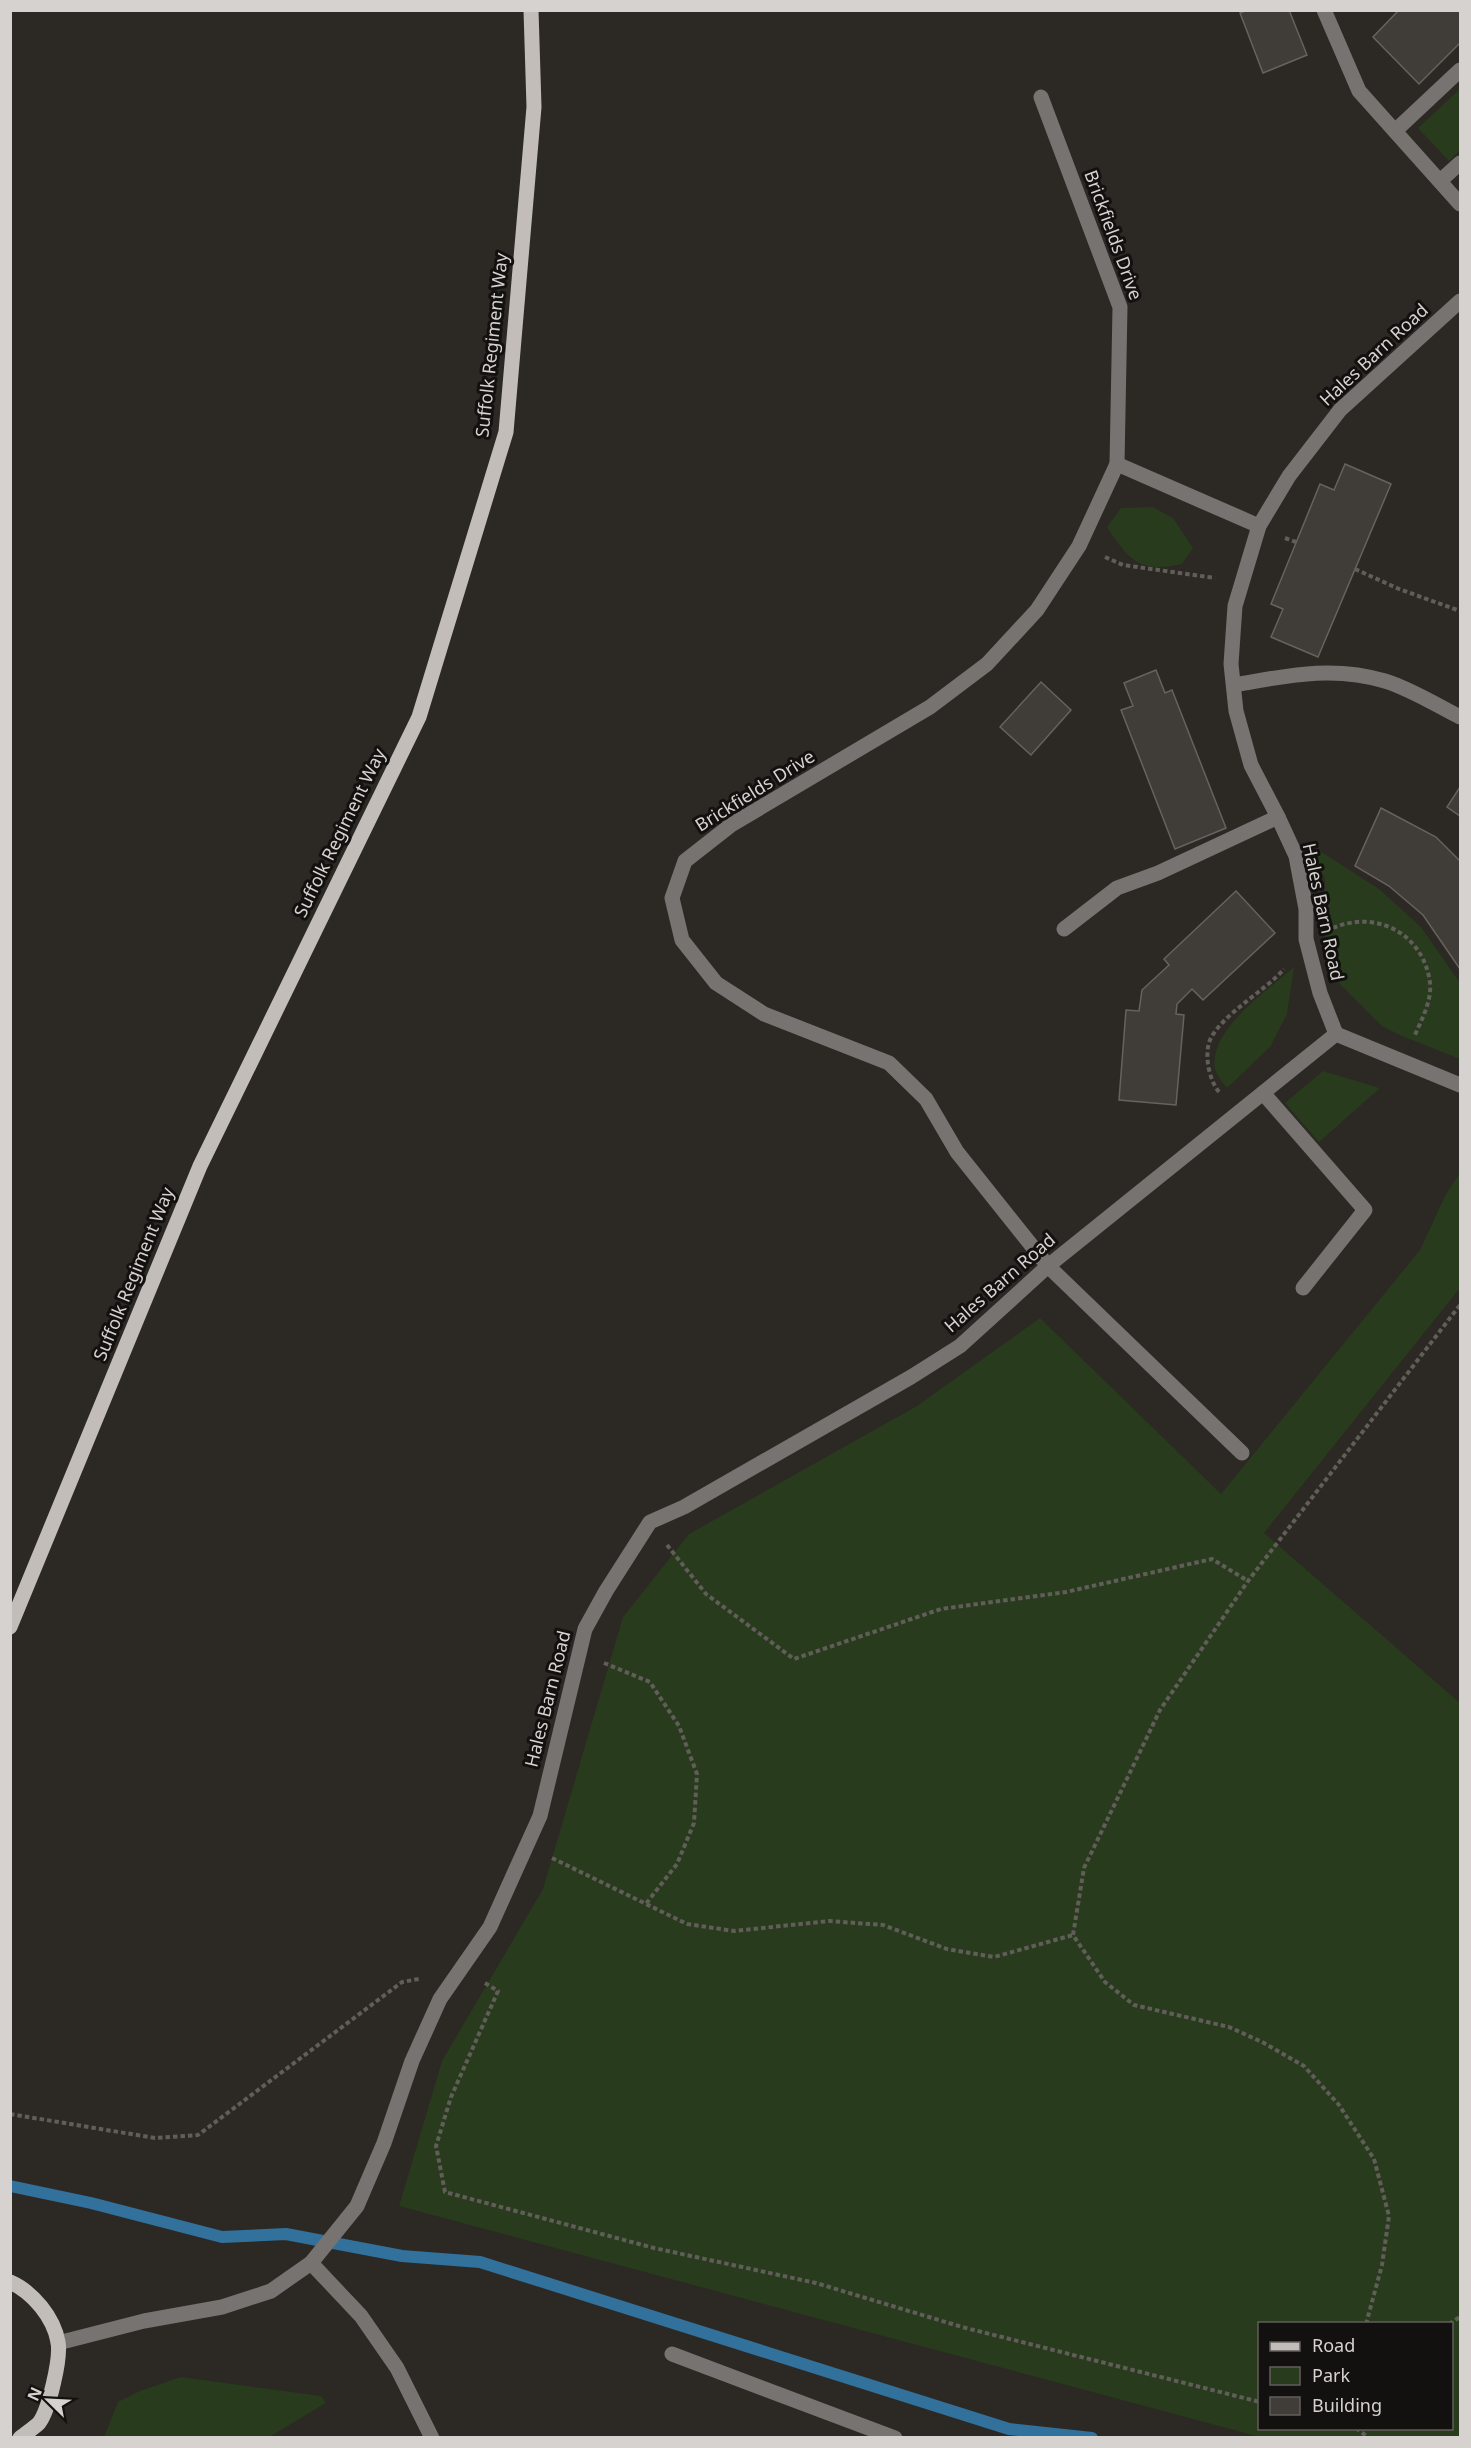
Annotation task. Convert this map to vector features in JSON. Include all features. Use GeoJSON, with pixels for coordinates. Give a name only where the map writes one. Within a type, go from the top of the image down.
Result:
{"type":"FeatureCollection","features":[{"type":"Feature","properties":{"kind":"main road","name":"Suffolk Regiment Way"},"geometry":{"type":"LineString","coordinates":[[10,1627],[200,1166],[419,717],[506,432],[534,107],[531,10]]}},
{"type":"Feature","properties":{"kind":"main road"},"geometry":{"type":"LineString","coordinates":[[10,2282],[18,2285],[45,2310],[58,2343],[53,2390],[40,2430],[20,2438]]}},
{"type":"Feature","properties":{"kind":"street"},"geometry":{"type":"LineString","coordinates":[[1324,10],[1359,90],[1461,204]]}},
{"type":"Feature","properties":{"kind":"street"},"geometry":{"type":"LineString","coordinates":[[1395,131],[1461,70]]}},
{"type":"Feature","properties":{"kind":"street","name":"Brickfields Drive"},"geometry":{"type":"LineString","coordinates":[[1041,97],[1120,307],[1117,464],[1079,546],[1037,610],[987,664],[930,707],[730,825],[685,861],[672,898],[681,940],[716,983],[764,1014],[889,1063],[926,1099],[957,1152],[1048,1266],[1242,1453]]}},
{"type":"Feature","properties":{"kind":"street"},"geometry":{"type":"LineString","coordinates":[[1440,181],[1461,163]]}},
{"type":"Feature","properties":{"kind":"street","name":"Hales Barn Road"},"geometry":{"type":"LineString","coordinates":[[58,2343],[144,2321],[222,2307],[271,2291],[313,2261],[357,2206],[384,2143],[412,2061],[440,1999],[490,1927],[540,1816],[585,1629],[650,1522],[684,1507],[911,1377],[960,1346],[1048,1266],[1336,1034],[1320,993],[1306,939],[1306,909],[1296,856],[1251,765],[1236,711],[1231,664],[1235,606],[1259,526],[1289,476],[1340,411],[1458,307]]}},
{"type":"Feature","properties":{"kind":"street"},"geometry":{"type":"LineString","coordinates":[[1117,464],[1259,526]]}},
{"type":"Feature","properties":{"kind":"street"},"geometry":{"type":"LineString","coordinates":[[1234,685],[1307,672],[1348,673],[1387,682],[1461,717]]}},
{"type":"Feature","properties":{"kind":"street"},"geometry":{"type":"LineString","coordinates":[[1064,929],[1117,888],[1158,873],[1278,816]]}},
{"type":"Feature","properties":{"kind":"street"},"geometry":{"type":"LineString","coordinates":[[1336,1034],[1461,1085]]}},
{"type":"Feature","properties":{"kind":"street"},"geometry":{"type":"LineString","coordinates":[[1263,1093],[1365,1210],[1304,1288]]}},
{"type":"Feature","properties":{"kind":"street"},"geometry":{"type":"LineString","coordinates":[[313,2261],[361,2316],[398,2368],[432,2438]]}},
{"type":"Feature","properties":{"kind":"street"},"geometry":{"type":"LineString","coordinates":[[672,2354],[895,2438]]}},
{"type":"Feature","properties":{"kind":"path"},"geometry":{"type":"LineString","coordinates":[[1079,546],[1123,565],[1242,581]]}},
{"type":"Feature","properties":{"kind":"path"},"geometry":{"type":"LineString","coordinates":[[1355,569],[1399,589],[1461,611]]}},
{"type":"Feature","properties":{"kind":"path"},"geometry":{"type":"LineString","coordinates":[[1367,2322],[1382,2265],[1389,2216],[1374,2159],[1340,2105],[1304,2066],[1262,2042],[1229,2027],[1134,2005],[1105,1982],[1073,1935],[1084,1868],[1160,1710],[1248,1581],[1461,1305]]}},
{"type":"Feature","properties":{"kind":"path"},"geometry":{"type":"LineString","coordinates":[[650,1522],[706,1594],[794,1659],[941,1609],[1066,1592],[1212,1559],[1248,1581]]}},
{"type":"Feature","properties":{"kind":"path"},"geometry":{"type":"LineString","coordinates":[[578,1653],[650,1682],[679,1726],[697,1774],[694,1823],[676,1864],[645,1905]]}},
{"type":"Feature","properties":{"kind":"path"},"geometry":{"type":"LineString","coordinates":[[527,1846],[687,1924],[734,1930],[829,1921],[883,1925],[947,1949],[994,1958],[1073,1935]]}},
{"type":"Feature","properties":{"kind":"path"},"geometry":{"type":"LineString","coordinates":[[10,2114],[155,2138],[198,2136],[402,1982],[460,1970],[498,1991],[451,2097],[436,2146],[445,2192],[654,2248],[816,2283],[962,2327],[1258,2401]]}},
{"type":"Feature","properties":{"kind":"green space"},"geometry":{"type":"Polygon","coordinates":[[[1460,89],[1460,150],[1449,161],[1418,128],[1460,89]]]}},
{"type":"Feature","properties":{"kind":"green space"},"geometry":{"type":"Polygon","coordinates":[[[1153,507],[1173,518],[1193,548],[1182,564],[1156,567],[1137,562],[1122,548],[1107,527],[1121,508],[1153,507]]]}},
{"type":"Feature","properties":{"kind":"green space"},"geometry":{"type":"Polygon","coordinates":[[[1320,851],[1379,889],[1421,927],[1460,983],[1460,1059],[1382,1026],[1334,978],[1325,946],[1325,879],[1317,862],[1320,851]]]}},
{"type":"Feature","properties":{"kind":"green space"},"geometry":{"type":"Polygon","coordinates":[[[1294,967],[1287,1014],[1270,1047],[1227,1088],[1215,1069],[1215,1054],[1221,1040],[1242,1012],[1294,967]]]}},
{"type":"Feature","properties":{"kind":"green space"},"geometry":{"type":"Polygon","coordinates":[[[1323,1071],[1380,1088],[1319,1142],[1285,1103],[1323,1071]]]}},
{"type":"Feature","properties":{"kind":"green space"},"geometry":{"type":"Polygon","coordinates":[[[1460,1173],[1460,1288],[1264,1533],[1460,1703],[1460,2437],[1260,2437],[399,2206],[442,2061],[543,1889],[623,1617],[689,1534],[917,1406],[1040,1318],[1221,1494],[1420,1250],[1446,1194],[1460,1173]]]}},
{"type":"Feature","properties":{"kind":"green space"},"geometry":{"type":"Polygon","coordinates":[[[181,2377],[321,2396],[326,2403],[269,2437],[104,2437],[118,2402],[140,2391],[181,2377]]]}},
{"type":"Feature","properties":{"kind":"building"},"geometry":{"type":"Polygon","coordinates":[[[1247,10],[1289,10],[1307,55],[1263,73],[1240,13],[1247,10]]]}},
{"type":"Feature","properties":{"kind":"building"},"geometry":{"type":"Polygon","coordinates":[[[1399,10],[1460,10],[1460,43],[1419,84],[1373,37],[1399,10]]]}},
{"type":"Feature","properties":{"kind":"building"},"geometry":{"type":"Polygon","coordinates":[[[1345,464],[1391,484],[1318,657],[1271,637],[1283,609],[1271,604],[1320,484],[1334,490],[1345,464]]]}},
{"type":"Feature","properties":{"kind":"building"},"geometry":{"type":"Polygon","coordinates":[[[1156,670],[1165,693],[1172,690],[1226,828],[1175,849],[1121,710],[1133,706],[1124,683],[1156,670]]]}},
{"type":"Feature","properties":{"kind":"building"},"geometry":{"type":"Polygon","coordinates":[[[1041,682],[1071,710],[1031,755],[1000,727],[1041,682]]]}},
{"type":"Feature","properties":{"kind":"building"},"geometry":{"type":"Polygon","coordinates":[[[1460,787],[1460,816],[1447,807],[1460,787]]]}},
{"type":"Feature","properties":{"kind":"building"},"geometry":{"type":"Polygon","coordinates":[[[1381,808],[1436,837],[1460,861],[1460,969],[1423,915],[1389,886],[1355,866],[1381,808]]]}},
{"type":"Feature","properties":{"kind":"building"},"geometry":{"type":"Polygon","coordinates":[[[1236,891],[1275,933],[1203,1000],[1192,989],[1177,1004],[1176,1014],[1184,1015],[1176,1105],[1119,1100],[1126,1010],[1139,1011],[1142,990],[1169,965],[1164,959],[1236,891]]]}},
{"type":"Feature","properties":{"kind":"waterway"},"geometry":{"type":"LineString","coordinates":[[10,2186],[91,2203],[222,2237],[286,2234],[402,2256],[480,2262],[1009,2429],[1092,2438]]}}]}
